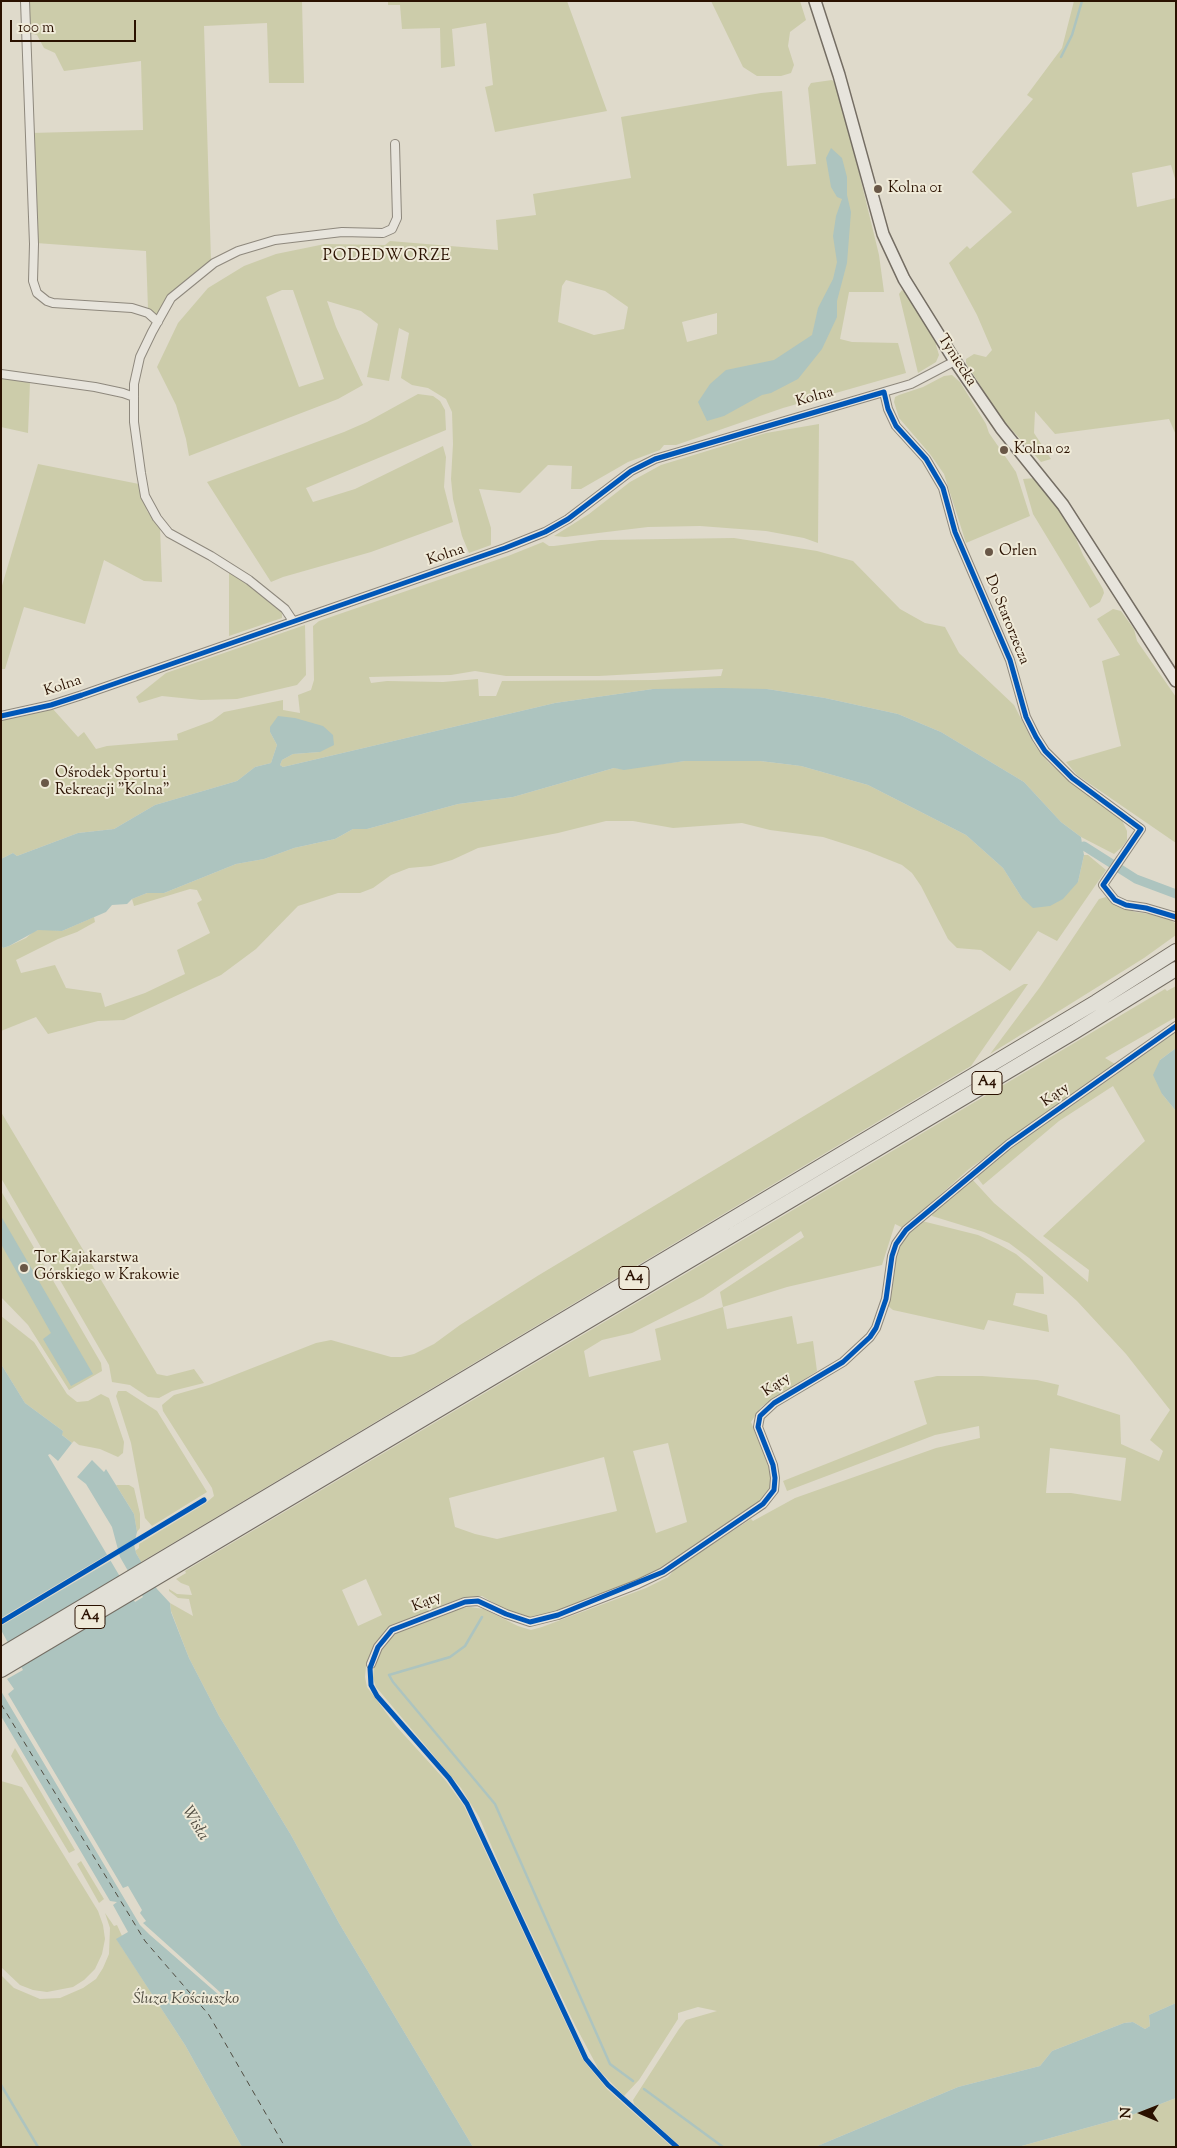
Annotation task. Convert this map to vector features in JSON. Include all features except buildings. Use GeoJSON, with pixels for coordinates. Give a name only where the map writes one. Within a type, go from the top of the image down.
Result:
{"type":"FeatureCollection","features":[{"type":"Feature","properties":{"kind":"highway","name":"A4"},"geometry":{"type":"LineString","coordinates":[[1,1670],[176,1559],[1176,951]]}},
{"type":"Feature","properties":{"kind":"highway","name":"A4"},"geometry":{"type":"LineString","coordinates":[[1,1655],[176,1559],[1176,969]]}},
{"type":"Feature","properties":{"kind":"street"},"geometry":{"type":"LineString","coordinates":[[25,1],[34,244],[33,281],[37,293],[47,302],[132,308],[148,313],[158,322]]}},
{"type":"Feature","properties":{"kind":"street","name":"Tyniecka"},"geometry":{"type":"LineString","coordinates":[[815,1],[839,75],[883,234],[904,279],[955,361],[1001,428],[1063,505],[1176,681]]}},
{"type":"Feature","properties":{"kind":"street"},"geometry":{"type":"LineString","coordinates":[[293,621],[285,609],[249,580],[169,532],[157,518],[145,496],[134,422],[134,384],[140,357],[171,298],[214,263],[238,251],[275,240],[342,232],[383,232],[392,229],[397,218],[395,144]]}},
{"type":"Feature","properties":{"kind":"street"},"geometry":{"type":"LineString","coordinates":[[884,392],[920,380],[955,361]]}},
{"type":"Feature","properties":{"kind":"street"},"geometry":{"type":"LineString","coordinates":[[1,374],[95,387],[123,393],[134,398]]}},
{"type":"Feature","properties":{"kind":"street","name":"Kolna"},"geometry":{"type":"LineString","coordinates":[[1,716],[35,709],[82,695],[467,562],[537,535],[568,519],[632,471],[655,459],[884,392]]}},
{"type":"Feature","properties":{"kind":"street","name":"Do Starorzecza"},"geometry":{"type":"LineString","coordinates":[[884,392],[888,409],[896,426],[926,459],[943,488],[955,532],[1010,660],[1026,717],[1036,737],[1045,751],[1072,778],[1141,829],[1102,885],[1115,900],[1126,905],[1146,908],[1176,917]]}},
{"type":"Feature","properties":{"kind":"street","name":"Kąty"},"geometry":{"type":"LineString","coordinates":[[371,1664],[378,1646],[392,1630],[465,1602],[478,1601],[530,1622],[558,1615],[638,1584],[663,1572],[763,1504],[774,1490],[775,1478],[773,1465],[758,1427],[760,1416],[774,1403],[843,1362],[870,1338],[876,1328],[886,1299],[892,1256],[896,1244],[906,1230],[1009,1144],[1176,1026]]}},
{"type":"Feature","properties":{"kind":"green space"},"geometry":{"type":"Polygon","coordinates":[[[27,1],[302,1],[304,83],[269,83],[267,23],[204,26],[211,261],[156,315],[148,309],[146,251],[36,243],[31,133],[143,130],[141,61],[64,71],[55,53],[44,48],[37,35],[29,33],[27,1]]]}},
{"type":"Feature","properties":{"kind":"green space"},"geometry":{"type":"Polygon","coordinates":[[[388,1],[567,1],[607,111],[495,132],[485,87],[493,85],[486,23],[452,29],[455,66],[441,68],[440,28],[402,29],[400,5],[388,5],[388,1]]]}},
{"type":"Feature","properties":{"kind":"green space"},"geometry":{"type":"Polygon","coordinates":[[[711,1],[800,1],[806,20],[790,32],[788,46],[794,65],[791,73],[781,76],[757,76],[743,67],[711,1]]]}},
{"type":"Feature","properties":{"kind":"green space"},"geometry":{"type":"Polygon","coordinates":[[[1074,1],[1176,1],[1176,182],[1171,165],[1132,173],[1137,207],[1176,198],[1176,435],[1169,419],[1055,434],[1035,411],[1034,433],[1051,459],[1041,462],[1001,418],[966,363],[966,359],[974,354],[986,357],[992,350],[977,315],[949,263],[967,246],[970,249],[1012,212],[972,172],[1033,99],[1027,95],[1062,48],[1074,1]]]}},
{"type":"Feature","properties":{"kind":"green space"},"geometry":{"type":"Polygon","coordinates":[[[832,80],[838,86],[879,255],[884,292],[849,292],[840,339],[852,342],[898,343],[906,373],[783,408],[676,445],[664,445],[660,450],[628,462],[581,489],[571,489],[572,466],[548,465],[520,493],[479,489],[491,528],[491,545],[469,553],[462,536],[453,499],[451,479],[452,412],[446,399],[428,388],[412,385],[401,378],[409,333],[399,328],[389,381],[367,377],[378,324],[361,311],[327,301],[336,327],[363,385],[338,399],[189,456],[176,405],[157,367],[178,323],[208,288],[244,266],[276,254],[325,244],[385,245],[390,241],[498,250],[496,220],[536,215],[533,194],[631,178],[621,117],[782,91],[787,166],[816,164],[808,88],[811,83],[832,80]],[[566,280],[562,286],[558,322],[594,335],[624,329],[628,307],[605,291],[566,280]],[[282,290],[266,297],[299,387],[324,379],[293,290],[282,290]],[[717,313],[682,322],[687,342],[717,334],[717,313]]]}},
{"type":"Feature","properties":{"kind":"green space"},"geometry":{"type":"Polygon","coordinates":[[[902,290],[907,294],[937,343],[939,355],[936,362],[918,373],[899,294],[902,290]]]}},
{"type":"Feature","properties":{"kind":"green space"},"geometry":{"type":"Polygon","coordinates":[[[952,375],[960,382],[986,424],[989,433],[1016,472],[1030,516],[966,543],[944,474],[930,454],[899,418],[894,402],[895,397],[899,395],[923,387],[944,376],[952,375]]]}},
{"type":"Feature","properties":{"kind":"green space"},"geometry":{"type":"Polygon","coordinates":[[[1,378],[30,382],[28,433],[1,427],[1,378]]]}},
{"type":"Feature","properties":{"kind":"green space"},"geometry":{"type":"Polygon","coordinates":[[[418,394],[433,396],[440,401],[445,410],[446,430],[306,488],[313,502],[355,489],[443,446],[446,457],[444,487],[453,522],[371,552],[271,582],[207,482],[344,432],[367,422],[418,394]]]}},
{"type":"Feature","properties":{"kind":"green space"},"geometry":{"type":"Polygon","coordinates":[[[819,424],[818,543],[804,538],[766,531],[700,526],[648,527],[565,537],[554,536],[589,514],[630,482],[661,465],[766,433],[819,424]]]}},
{"type":"Feature","properties":{"kind":"green space"},"geometry":{"type":"Polygon","coordinates":[[[38,464],[139,484],[147,511],[160,527],[162,582],[144,581],[104,560],[85,624],[24,607],[5,669],[1,669],[1,589],[38,464]]]}},
{"type":"Feature","properties":{"kind":"green space"},"geometry":{"type":"Polygon","coordinates":[[[1036,478],[1076,533],[1074,534],[1083,555],[1103,589],[1104,593],[1100,602],[1090,608],[1033,514],[1023,479],[1036,478]]]}},
{"type":"Feature","properties":{"kind":"green space"},"geometry":{"type":"Polygon","coordinates":[[[734,538],[817,551],[853,561],[900,609],[925,623],[945,627],[959,653],[1014,705],[1034,744],[1048,762],[1070,781],[1121,818],[1127,831],[1127,840],[1114,854],[1081,837],[1061,822],[1024,782],[941,732],[898,714],[825,698],[767,689],[653,689],[555,703],[283,767],[280,765],[282,760],[293,754],[320,752],[270,732],[277,745],[271,763],[255,767],[237,781],[155,805],[114,829],[78,833],[17,856],[13,853],[1,859],[1,719],[52,708],[78,737],[84,732],[96,749],[107,746],[178,740],[177,734],[212,721],[224,712],[283,700],[283,710],[300,713],[298,695],[311,690],[314,680],[313,626],[319,621],[508,556],[543,542],[549,546],[554,546],[600,540],[734,538]],[[723,669],[599,676],[506,676],[475,671],[451,675],[369,677],[371,683],[387,681],[443,682],[478,679],[479,696],[496,696],[502,681],[655,680],[721,676],[723,669]]]}},
{"type":"Feature","properties":{"kind":"green space"},"geometry":{"type":"Polygon","coordinates":[[[229,571],[282,611],[282,618],[229,636],[229,571]]]}},
{"type":"Feature","properties":{"kind":"green space"},"geometry":{"type":"Polygon","coordinates":[[[1113,609],[1121,611],[1134,629],[1137,641],[1176,697],[1176,843],[1077,775],[1066,762],[1121,746],[1102,661],[1120,655],[1097,619],[1113,609]]]}},
{"type":"Feature","properties":{"kind":"green space"},"geometry":{"type":"Polygon","coordinates":[[[305,625],[306,675],[297,685],[237,699],[201,700],[162,696],[139,703],[136,697],[166,673],[305,625]]]}},
{"type":"Feature","properties":{"kind":"green space"},"geometry":{"type":"Polygon","coordinates":[[[685,761],[760,761],[801,766],[868,785],[966,835],[1003,868],[1022,898],[1078,882],[1084,855],[1088,855],[1106,870],[1057,941],[1038,931],[1010,971],[981,950],[957,948],[948,939],[921,886],[912,873],[902,865],[867,851],[823,837],[770,830],[742,823],[673,828],[633,821],[606,821],[558,833],[478,848],[452,860],[431,866],[409,868],[391,875],[373,888],[360,893],[338,893],[298,906],[256,949],[221,975],[124,1020],[98,1021],[48,1034],[36,1017],[1,1031],[1,945],[3,948],[9,946],[26,938],[34,931],[43,929],[62,931],[94,917],[95,922],[77,932],[58,939],[16,960],[21,973],[55,965],[66,988],[101,993],[105,1007],[145,993],[185,974],[177,950],[210,933],[197,903],[202,900],[197,890],[190,889],[134,906],[132,899],[147,893],[164,893],[236,864],[264,859],[294,848],[335,839],[353,829],[367,829],[458,804],[513,797],[614,768],[624,769],[685,761]]]}},
{"type":"Feature","properties":{"kind":"green space"},"geometry":{"type":"Polygon","coordinates":[[[1106,897],[1119,906],[1135,912],[1158,915],[1170,919],[1176,924],[1176,935],[1144,958],[990,1054],[1040,987],[1099,899],[1106,897]]]}},
{"type":"Feature","properties":{"kind":"green space"},"geometry":{"type":"Polygon","coordinates":[[[1024,984],[1028,984],[971,1066],[141,1562],[135,1551],[139,1548],[139,1544],[206,1503],[214,1496],[212,1488],[163,1411],[162,1405],[174,1395],[209,1385],[316,1343],[331,1340],[391,1357],[414,1354],[434,1344],[460,1325],[539,1275],[1024,984]]]}},
{"type":"Feature","properties":{"kind":"green space"},"geometry":{"type":"Polygon","coordinates":[[[1176,986],[1176,1017],[1105,1058],[1115,1064],[969,1169],[903,1228],[895,1224],[882,1265],[787,1287],[723,1307],[727,1329],[792,1316],[797,1344],[813,1341],[817,1371],[761,1407],[751,1422],[768,1463],[771,1478],[770,1490],[759,1503],[663,1567],[633,1583],[544,1616],[530,1620],[509,1612],[482,1596],[462,1598],[388,1628],[375,1644],[366,1667],[367,1687],[396,1726],[446,1781],[464,1806],[583,2060],[607,2089],[672,2147],[473,2147],[339,1923],[291,1835],[219,1716],[189,1658],[171,1611],[170,1603],[193,1616],[189,1599],[178,1598],[169,1589],[177,1594],[192,1595],[189,1586],[176,1579],[186,1573],[185,1571],[1165,989],[1167,991],[1176,986]],[[801,1231],[703,1297],[632,1333],[602,1340],[584,1351],[589,1377],[661,1360],[655,1329],[723,1307],[720,1292],[804,1237],[801,1231]],[[668,1443],[633,1451],[656,1533],[687,1522],[668,1443]],[[604,1457],[449,1498],[455,1527],[497,1539],[617,1511],[604,1457]],[[366,1579],[342,1590],[358,1626],[382,1615],[366,1579]]]}},
{"type":"Feature","properties":{"kind":"green space"},"geometry":{"type":"Polygon","coordinates":[[[1176,1030],[1176,1048],[1160,1060],[1162,1094],[1176,1111],[1176,2003],[1149,2015],[1150,2026],[1145,2029],[1133,2022],[1124,2023],[1052,2051],[1040,2066],[958,2087],[815,2147],[681,2147],[634,2104],[633,2100],[686,2020],[717,2011],[698,2007],[678,2013],[678,2019],[639,2080],[624,2096],[599,2070],[575,2025],[507,1882],[479,1817],[461,1788],[376,1687],[373,1678],[374,1667],[381,1647],[395,1633],[460,1608],[484,1609],[518,1626],[531,1630],[542,1627],[646,1588],[668,1577],[677,1567],[751,1519],[753,1521],[795,1498],[936,1448],[980,1438],[979,1426],[935,1435],[787,1491],[783,1481],[927,1424],[914,1381],[937,1376],[982,1376],[1037,1380],[1059,1385],[1057,1395],[1120,1415],[1121,1444],[1159,1461],[1163,1451],[1150,1440],[1170,1410],[1126,1354],[1077,1301],[1029,1258],[1009,1243],[984,1232],[932,1216],[933,1211],[972,1179],[994,1203],[1088,1282],[1089,1270],[1043,1236],[1145,1141],[1113,1086],[1059,1121],[983,1185],[976,1176],[1016,1142],[1176,1030]],[[1050,1448],[1046,1493],[1071,1493],[1121,1501],[1126,1458],[1050,1448]]]}},
{"type":"Feature","properties":{"kind":"green space"},"geometry":{"type":"Polygon","coordinates":[[[1,1112],[157,1374],[167,1376],[194,1369],[204,1383],[172,1391],[159,1398],[148,1397],[130,1385],[112,1382],[109,1365],[1,1178],[1,1112]]]}},
{"type":"Feature","properties":{"kind":"green space","name":"Tor Kajakarstwa Górskiego w Krakowie"},"geometry":{"type":"Polygon","coordinates":[[[1,1191],[101,1363],[102,1371],[69,1390],[28,1325],[1,1297],[1,1191]]]}},
{"type":"Feature","properties":{"kind":"green space"},"geometry":{"type":"Polygon","coordinates":[[[922,1221],[978,1235],[998,1244],[1016,1254],[1043,1277],[1044,1294],[1016,1293],[1013,1305],[1047,1315],[1049,1332],[988,1320],[984,1330],[893,1310],[888,1306],[898,1249],[908,1234],[922,1221]]]}},
{"type":"Feature","properties":{"kind":"green space"},"geometry":{"type":"Polygon","coordinates":[[[1,1316],[34,1342],[67,1394],[77,1402],[88,1401],[101,1394],[109,1398],[124,1442],[123,1453],[118,1457],[100,1449],[79,1445],[74,1441],[72,1443],[61,1434],[63,1431],[25,1403],[1,1364],[1,1316]]]}},
{"type":"Feature","properties":{"kind":"green space"},"geometry":{"type":"Polygon","coordinates":[[[118,1391],[126,1391],[157,1411],[207,1492],[152,1526],[145,1518],[131,1443],[116,1396],[118,1391]]]}},
{"type":"Feature","properties":{"kind":"green space"},"geometry":{"type":"Polygon","coordinates":[[[116,1485],[129,1485],[134,1488],[140,1514],[140,1528],[137,1532],[134,1514],[116,1485]]]}},
{"type":"Feature","properties":{"kind":"green space"},"geometry":{"type":"Polygon","coordinates":[[[15,1748],[75,1850],[69,1853],[11,1756],[15,1748]]]}},
{"type":"Feature","properties":{"kind":"green space"},"geometry":{"type":"Polygon","coordinates":[[[1,1781],[22,1787],[98,1911],[103,1925],[105,1939],[102,1954],[95,1969],[84,1980],[73,1987],[47,1992],[33,1990],[20,1985],[1,1967],[1,1781]]]}},
{"type":"Feature","properties":{"kind":"green space"},"geometry":{"type":"Polygon","coordinates":[[[81,1861],[104,1899],[99,1903],[77,1864],[81,1861]]]}},
{"type":"Feature","properties":{"kind":"green space"},"geometry":{"type":"Polygon","coordinates":[[[105,1913],[114,1926],[117,1925],[122,1936],[117,1940],[185,2045],[242,2147],[1,2147],[1,1975],[14,1988],[40,1999],[60,1998],[83,1988],[96,1979],[109,1954],[110,1928],[105,1913]]]}},
{"type":"Feature","properties":{"kind":"green space"},"geometry":{"type":"Polygon","coordinates":[[[1176,2098],[1176,2147],[1018,2147],[1129,2116],[1176,2098]]]}},
{"type":"Feature","properties":{"kind":"water"},"geometry":{"type":"Polygon","coordinates":[[[831,148],[842,158],[847,177],[847,195],[851,212],[847,263],[837,301],[837,317],[822,349],[798,379],[771,393],[762,395],[724,416],[707,421],[698,402],[710,384],[726,370],[774,360],[812,335],[818,308],[833,279],[837,262],[833,236],[836,216],[842,199],[837,197],[831,187],[826,158],[831,148]]]}},
{"type":"Feature","properties":{"kind":"water"},"geometry":{"type":"Polygon","coordinates":[[[653,689],[767,689],[825,698],[898,714],[941,732],[1024,782],[1061,822],[1081,837],[1084,855],[1078,882],[1063,899],[1050,906],[1033,908],[1022,898],[1003,868],[966,835],[868,785],[801,766],[760,761],[685,761],[624,770],[614,768],[513,797],[458,804],[367,829],[353,829],[335,839],[294,848],[264,859],[236,864],[164,893],[147,893],[132,899],[127,904],[112,905],[106,912],[62,931],[38,930],[9,946],[3,948],[1,945],[1,859],[13,853],[17,856],[78,833],[114,829],[155,805],[237,781],[255,767],[271,763],[277,745],[270,732],[270,727],[278,716],[295,718],[323,726],[333,735],[334,745],[320,752],[293,754],[282,760],[280,765],[283,767],[555,703],[653,689]]]}},
{"type":"Feature","properties":{"kind":"water"},"geometry":{"type":"Polygon","coordinates":[[[1176,1048],[1176,1111],[1162,1094],[1153,1075],[1160,1060],[1176,1048]]]}},
{"type":"Feature","properties":{"kind":"water"},"geometry":{"type":"Polygon","coordinates":[[[1,1216],[93,1374],[71,1386],[43,1339],[51,1333],[1,1244],[1,1216]]]}},
{"type":"Feature","properties":{"kind":"water"},"geometry":{"type":"Polygon","coordinates":[[[1,1364],[25,1403],[63,1431],[62,1435],[72,1443],[58,1461],[50,1454],[48,1455],[135,1602],[143,1597],[120,1557],[112,1527],[86,1484],[77,1477],[92,1460],[104,1472],[106,1469],[134,1514],[137,1532],[134,1544],[136,1553],[157,1589],[170,1603],[171,1612],[189,1658],[219,1716],[291,1835],[339,1923],[473,2147],[242,2147],[185,2045],[116,1939],[128,1932],[113,1905],[117,1902],[110,1901],[1,1716],[1,1691],[140,1925],[219,1995],[221,1993],[143,1923],[146,1921],[140,1913],[142,1910],[128,1886],[123,1888],[8,1694],[14,1689],[7,1679],[23,1670],[1,1630],[1,1364]]]}},
{"type":"Feature","properties":{"kind":"water"},"geometry":{"type":"Polygon","coordinates":[[[1176,2003],[1176,2098],[1129,2116],[1018,2147],[815,2147],[958,2087],[1040,2066],[1052,2051],[1124,2023],[1133,2022],[1145,2029],[1150,2026],[1149,2015],[1176,2003]]]}},
{"type":"Feature","properties":{"kind":"pier"},"geometry":{"type":"Polygon","coordinates":[[[108,1554],[112,1560],[1,1626],[1,1618],[108,1554]]]}},
{"type":"Feature","properties":{"kind":"waterway"},"geometry":{"type":"LineString","coordinates":[[1061,57],[1072,35],[1082,1]]}},
{"type":"Feature","properties":{"kind":"waterway"},"geometry":{"type":"LineString","coordinates":[[1084,846],[1136,879],[1176,894]]}},
{"type":"Feature","properties":{"kind":"waterway"},"geometry":{"type":"LineString","coordinates":[[482,1617],[465,1646],[450,1657],[389,1675],[495,1804],[610,2064],[633,2081]]}},
{"type":"Feature","properties":{"kind":"waterway"},"geometry":{"type":"LineString","coordinates":[[1,2085],[38,2147]]}},
{"type":"Feature","properties":{"kind":"waterway"},"geometry":{"type":"LineString","coordinates":[[644,2089],[723,2147]]}},
{"type":"Feature","properties":{"kind":"ferry route"},"geometry":{"type":"LineString","coordinates":[[1,1704],[145,1941],[209,2015],[285,2147]]}},
{"type":"Feature","properties":{"kind":"cycle path"},"geometry":{"type":"LineString","coordinates":[[1,716],[51,705],[82,695],[505,548],[545,532],[568,519],[631,471],[655,459],[884,392],[888,409],[896,426],[926,459],[943,488],[955,532],[1010,660],[1026,717],[1036,737],[1045,751],[1072,778],[1141,829],[1103,885],[1115,900],[1126,905],[1146,908],[1176,917]]}},
{"type":"Feature","properties":{"kind":"cycle path"},"geometry":{"type":"LineString","coordinates":[[677,2147],[608,2085],[586,2059],[467,1804],[449,1778],[377,1696],[371,1685],[370,1668],[378,1647],[392,1630],[465,1602],[478,1601],[506,1614],[530,1622],[558,1615],[663,1572],[763,1504],[774,1490],[775,1478],[773,1465],[758,1427],[760,1416],[774,1403],[843,1362],[870,1337],[876,1328],[886,1299],[892,1256],[896,1244],[906,1230],[1009,1144],[1176,1026]]}},
{"type":"Feature","properties":{"kind":"cycle path"},"geometry":{"type":"LineString","coordinates":[[1,1622],[204,1500]]}},
{"type":"Feature","properties":{"kind":"place","name":"Kolna 01"},"geometry":{"type":"Point","coordinates":[878,189]}},
{"type":"Feature","properties":{"kind":"place","name":"Kolna 02"},"geometry":{"type":"Point","coordinates":[1004,450]}},
{"type":"Feature","properties":{"kind":"place","name":"Orlen"},"geometry":{"type":"Point","coordinates":[989,552]}},
{"type":"Feature","properties":{"kind":"place","name":"Ośrodek Sportu i Rekreacji \"Kolna\""},"geometry":{"type":"Point","coordinates":[45,783]}},
{"type":"Feature","properties":{"kind":"place","name":"Tor Kajakarstwa Górskiego w Krakowie"},"geometry":{"type":"Point","coordinates":[24,1268]}},
{"type":"Feature","properties":{"kind":"district","name":"PODEDWORZE"},"geometry":{"type":"Point","coordinates":[387,257]}},
{"type":"Feature","properties":{"kind":"water label","name":"Wisła"},"geometry":{"type":"Point","coordinates":[194,1824]}},
{"type":"Feature","properties":{"kind":"water label","name":"Śluza Kościuszko"},"geometry":{"type":"Point","coordinates":[186,2000]}}]}
